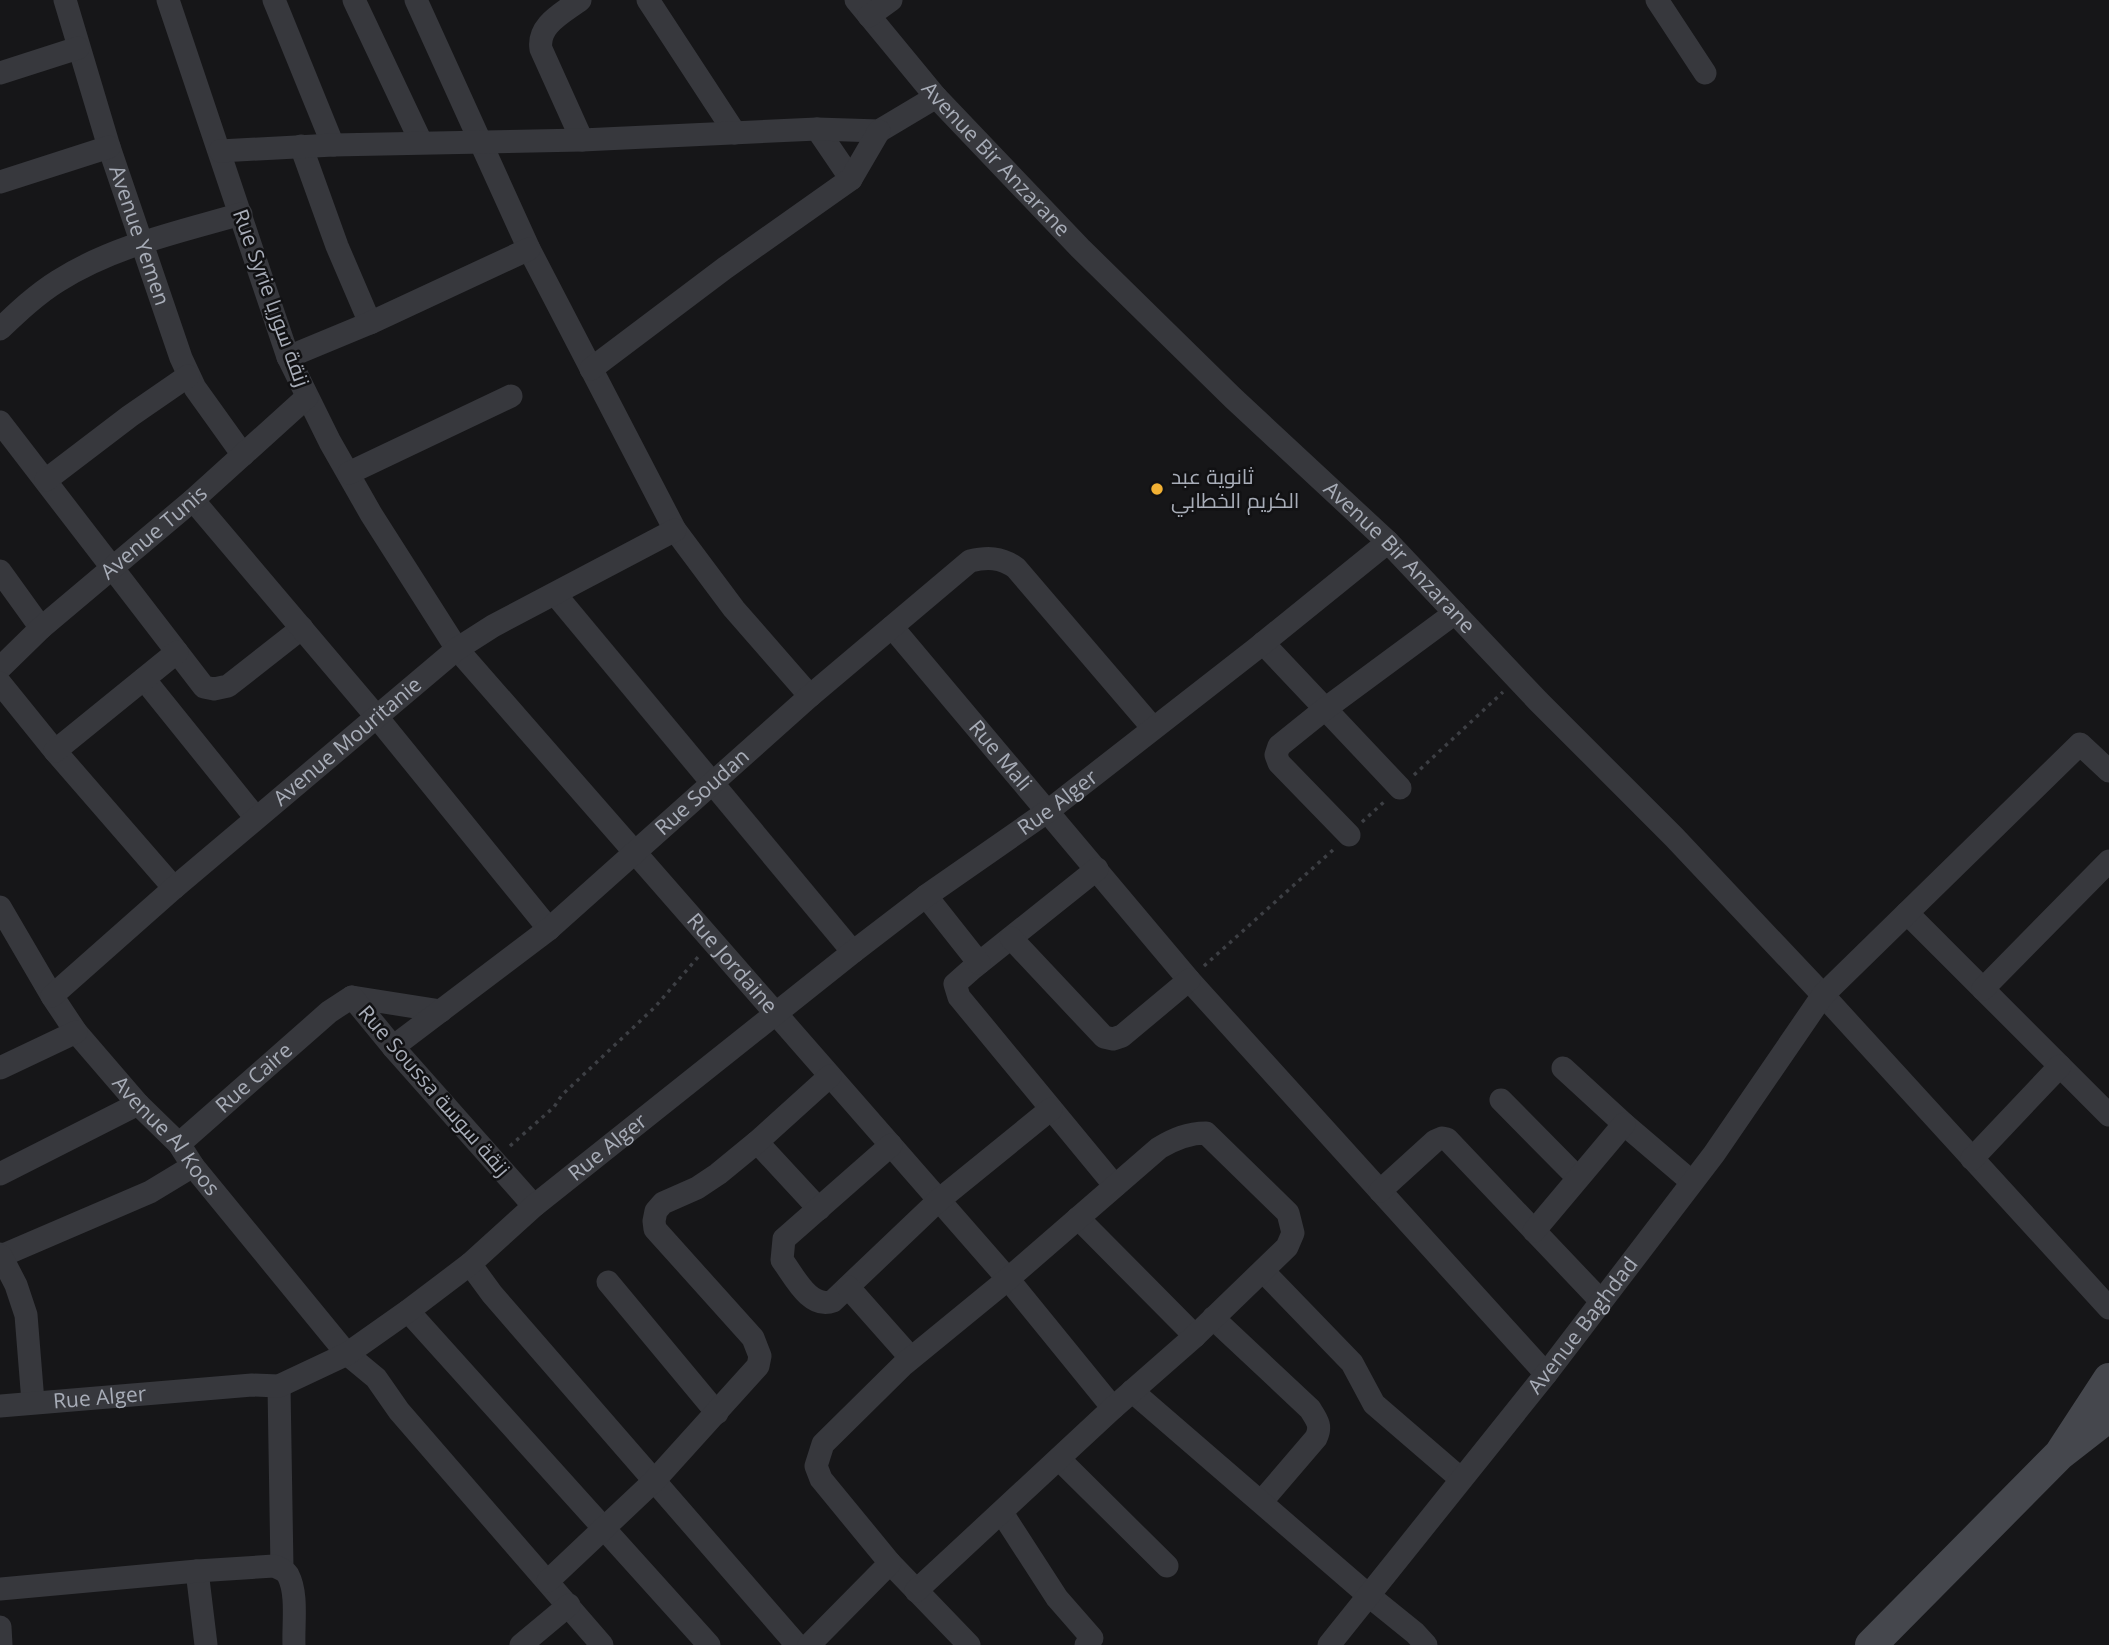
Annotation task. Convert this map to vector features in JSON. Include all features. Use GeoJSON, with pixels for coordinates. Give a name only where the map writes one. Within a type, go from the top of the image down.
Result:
{"type":"FeatureCollection","features":[{"type":"Feature","properties":{"kind":"main road"},"geometry":{"type":"LineString","coordinates":[[2060,1454],[2109,1379]]}},
{"type":"Feature","properties":{"kind":"main road"},"geometry":{"type":"LineString","coordinates":[[1871,1645],[2060,1454],[2109,1416]]}},
{"type":"Feature","properties":{"kind":"street","name":"Avenue Yemen"},"geometry":{"type":"LineString","coordinates":[[65,0],[109,147],[188,376],[243,455]]}},
{"type":"Feature","properties":{"kind":"street","name":"Rue Syrie زنقة سوريا"},"geometry":{"type":"LineString","coordinates":[[168,0],[288,357],[371,514],[457,649]]}},
{"type":"Feature","properties":{"kind":"street"},"geometry":{"type":"LineString","coordinates":[[274,0],[333,145]]}},
{"type":"Feature","properties":{"kind":"street"},"geometry":{"type":"LineString","coordinates":[[354,0],[421,142]]}},
{"type":"Feature","properties":{"kind":"street"},"geometry":{"type":"LineString","coordinates":[[416,0],[529,249],[675,530],[734,609],[810,696]]}},
{"type":"Feature","properties":{"kind":"street"},"geometry":{"type":"LineString","coordinates":[[580,0],[547,26],[541,33],[540,40],[541,49],[582,140]]}},
{"type":"Feature","properties":{"kind":"street"},"geometry":{"type":"LineString","coordinates":[[648,0],[735,133]]}},
{"type":"Feature","properties":{"kind":"street"},"geometry":{"type":"LineString","coordinates":[[863,8],[891,0]]}},
{"type":"Feature","properties":{"kind":"street"},"geometry":{"type":"LineString","coordinates":[[1657,0],[1705,73]]}},
{"type":"Feature","properties":{"kind":"street","name":"Avenue Bir Anzarane"},"geometry":{"type":"LineString","coordinates":[[863,8],[936,97],[1080,248],[1233,398],[1388,542],[1538,701],[1674,837],[1823,995],[2109,1308]]}},
{"type":"Feature","properties":{"kind":"street"},"geometry":{"type":"LineString","coordinates":[[0,73],[78,48]]}},
{"type":"Feature","properties":{"kind":"street"},"geometry":{"type":"LineString","coordinates":[[592,369],[725,268],[851,179],[879,131],[936,97]]}},
{"type":"Feature","properties":{"kind":"street"},"geometry":{"type":"LineString","coordinates":[[220,151],[421,142],[482,144],[817,129],[879,131]]}},
{"type":"Feature","properties":{"kind":"street"},"geometry":{"type":"LineString","coordinates":[[817,129],[851,179]]}},
{"type":"Feature","properties":{"kind":"street"},"geometry":{"type":"LineString","coordinates":[[301,146],[337,246],[370,323]]}},
{"type":"Feature","properties":{"kind":"street"},"geometry":{"type":"LineString","coordinates":[[0,182],[109,147]]}},
{"type":"Feature","properties":{"kind":"street"},"geometry":{"type":"LineString","coordinates":[[0,329],[56,282],[86,265],[141,243],[241,214]]}},
{"type":"Feature","properties":{"kind":"street"},"geometry":{"type":"LineString","coordinates":[[288,357],[370,323],[529,249]]}},
{"type":"Feature","properties":{"kind":"street"},"geometry":{"type":"LineString","coordinates":[[46,480],[188,376]]}},
{"type":"Feature","properties":{"kind":"street"},"geometry":{"type":"LineString","coordinates":[[349,473],[511,396]]}},
{"type":"Feature","properties":{"kind":"street","name":"Avenue Tunis"},"geometry":{"type":"LineString","coordinates":[[0,668],[41,628],[193,500],[307,397]]}},
{"type":"Feature","properties":{"kind":"street"},"geometry":{"type":"LineString","coordinates":[[0,422],[204,687],[228,686],[302,628]]}},
{"type":"Feature","properties":{"kind":"street"},"geometry":{"type":"LineString","coordinates":[[193,500],[376,716],[549,929]]}},
{"type":"Feature","properties":{"kind":"street","name":"Avenue Mouritanie"},"geometry":{"type":"LineString","coordinates":[[52,996],[174,888],[457,649],[493,626],[675,530]]}},
{"type":"Feature","properties":{"kind":"street","name":"Rue Alger"},"geometry":{"type":"LineString","coordinates":[[0,1406],[252,1385],[279,1386],[347,1354],[470,1264],[534,1206],[853,952],[926,896],[1048,811],[1264,643],[1388,542]]}},
{"type":"Feature","properties":{"kind":"street","name":"Rue Soudan"},"geometry":{"type":"LineString","coordinates":[[393,1047],[549,929],[810,696],[970,562],[992,558],[1007,561],[1016,568],[1153,728]]}},
{"type":"Feature","properties":{"kind":"street"},"geometry":{"type":"LineString","coordinates":[[0,571],[41,628]]}},
{"type":"Feature","properties":{"kind":"street"},"geometry":{"type":"LineString","coordinates":[[555,594],[853,952]]}},
{"type":"Feature","properties":{"kind":"street"},"geometry":{"type":"LineString","coordinates":[[1349,835],[1279,763],[1276,755],[1279,746],[1455,613]]}},
{"type":"Feature","properties":{"kind":"street","name":"Rue Mali"},"geometry":{"type":"LineString","coordinates":[[892,627],[1189,981],[1546,1374]]}},
{"type":"Feature","properties":{"kind":"street"},"geometry":{"type":"LineString","coordinates":[[1264,643],[1399,788]]}},
{"type":"Feature","properties":{"kind":"street","name":"Rue Jordaine"},"geometry":{"type":"LineString","coordinates":[[457,649],[1008,1279],[1113,1408]]}},
{"type":"Feature","properties":{"kind":"street"},"geometry":{"type":"LineString","coordinates":[[55,751],[177,652]]}},
{"type":"Feature","properties":{"kind":"street"},"geometry":{"type":"LineString","coordinates":[[144,678],[256,818]]}},
{"type":"Feature","properties":{"kind":"street"},"geometry":{"type":"LineString","coordinates":[[0,683],[174,888]]}},
{"type":"Feature","properties":{"kind":"street","name":"Avenue Baghdad"},"geometry":{"type":"LineString","coordinates":[[1329,1645],[1546,1374],[1692,1182],[1823,995],[2080,744],[2109,771]]}},
{"type":"Feature","properties":{"kind":"street"},"geometry":{"type":"LineString","coordinates":[[1983,989],[2109,861]]}},
{"type":"Feature","properties":{"kind":"street"},"geometry":{"type":"LineString","coordinates":[[1097,869],[960,978],[955,985],[956,991],[1115,1186]]}},
{"type":"Feature","properties":{"kind":"street"},"geometry":{"type":"LineString","coordinates":[[926,896],[979,963]]}},
{"type":"Feature","properties":{"kind":"street","name":"Avenue Al Koos"},"geometry":{"type":"LineString","coordinates":[[0,907],[9,943],[52,996],[76,1032],[138,1104],[179,1144],[193,1166],[347,1354],[376,1378],[399,1411],[602,1645]]}},
{"type":"Feature","properties":{"kind":"street"},"geometry":{"type":"LineString","coordinates":[[1907,913],[2109,1115]]}},
{"type":"Feature","properties":{"kind":"street"},"geometry":{"type":"LineString","coordinates":[[1011,938],[1104,1037],[1113,1039],[1122,1035],[1189,981]]}},
{"type":"Feature","properties":{"kind":"street"},"geometry":{"type":"LineString","coordinates":[[352,997],[440,1011]]}},
{"type":"Feature","properties":{"kind":"street","name":"Rue Soussa زنقة سوسة"},"geometry":{"type":"LineString","coordinates":[[329,1012],[352,997],[534,1206]]}},
{"type":"Feature","properties":{"kind":"street","name":"Rue Caire"},"geometry":{"type":"LineString","coordinates":[[179,1144],[329,1012]]}},
{"type":"Feature","properties":{"kind":"street"},"geometry":{"type":"LineString","coordinates":[[0,1068],[76,1032]]}},
{"type":"Feature","properties":{"kind":"street"},"geometry":{"type":"LineString","coordinates":[[1972,1159],[2060,1066]]}},
{"type":"Feature","properties":{"kind":"street"},"geometry":{"type":"LineString","coordinates":[[1563,1068],[1692,1182]]}},
{"type":"Feature","properties":{"kind":"street"},"geometry":{"type":"LineString","coordinates":[[548,1581],[654,1481],[758,1366],[758,1347],[746,1329],[655,1229],[656,1211],[663,1202],[697,1188],[718,1174],[830,1076]]}},
{"type":"Feature","properties":{"kind":"street"},"geometry":{"type":"LineString","coordinates":[[1501,1100],[1578,1178]]}},
{"type":"Feature","properties":{"kind":"street"},"geometry":{"type":"LineString","coordinates":[[0,1174],[138,1104]]}},
{"type":"Feature","properties":{"kind":"street"},"geometry":{"type":"LineString","coordinates":[[891,1145],[784,1240],[782,1260],[809,1296],[818,1303],[833,1301],[939,1200],[1051,1109]]}},
{"type":"Feature","properties":{"kind":"street"},"geometry":{"type":"LineString","coordinates":[[1534,1231],[1624,1124]]}},
{"type":"Feature","properties":{"kind":"street"},"geometry":{"type":"LineString","coordinates":[[916,1591],[1113,1408],[1195,1336],[1287,1247],[1293,1233],[1288,1213],[1206,1133],[1194,1133],[1167,1143],[911,1358],[823,1444],[817,1466],[821,1479],[890,1563],[916,1591],[969,1645]]}},
{"type":"Feature","properties":{"kind":"street"},"geometry":{"type":"LineString","coordinates":[[1380,1191],[1435,1141],[1447,1139],[1601,1301]]}},
{"type":"Feature","properties":{"kind":"street"},"geometry":{"type":"LineString","coordinates":[[757,1142],[819,1209]]}},
{"type":"Feature","properties":{"kind":"street"},"geometry":{"type":"LineString","coordinates":[[33,1402],[26,1315],[16,1285],[0,1255],[149,1192],[193,1166]]}},
{"type":"Feature","properties":{"kind":"street"},"geometry":{"type":"LineString","coordinates":[[1078,1218],[1195,1336]]}},
{"type":"Feature","properties":{"kind":"street"},"geometry":{"type":"LineString","coordinates":[[470,1264],[492,1294],[797,1645]]}},
{"type":"Feature","properties":{"kind":"street"},"geometry":{"type":"LineString","coordinates":[[1263,1271],[1352,1363],[1374,1404],[1461,1479]]}},
{"type":"Feature","properties":{"kind":"street"},"geometry":{"type":"LineString","coordinates":[[608,1282],[718,1413]]}},
{"type":"Feature","properties":{"kind":"street"},"geometry":{"type":"LineString","coordinates":[[848,1287],[911,1358]]}},
{"type":"Feature","properties":{"kind":"street"},"geometry":{"type":"LineString","coordinates":[[408,1311],[709,1645]]}},
{"type":"Feature","properties":{"kind":"street"},"geometry":{"type":"LineString","coordinates":[[1213,1318],[1310,1409],[1319,1422],[1320,1430],[1316,1438],[1262,1501]]}},
{"type":"Feature","properties":{"kind":"street"},"geometry":{"type":"LineString","coordinates":[[279,1386],[282,1569]]}},
{"type":"Feature","properties":{"kind":"street"},"geometry":{"type":"LineString","coordinates":[[1132,1391],[1426,1645]]}},
{"type":"Feature","properties":{"kind":"street"},"geometry":{"type":"LineString","coordinates":[[1059,1459],[1167,1566]]}},
{"type":"Feature","properties":{"kind":"street"},"geometry":{"type":"LineString","coordinates":[[1002,1513],[1057,1598],[1092,1638],[1086,1645]]}},
{"type":"Feature","properties":{"kind":"street"},"geometry":{"type":"LineString","coordinates":[[808,1645],[890,1563]]}},
{"type":"Feature","properties":{"kind":"street"},"geometry":{"type":"LineString","coordinates":[[0,1589],[261,1566],[282,1569],[289,1576],[293,1593],[294,1645]]}},
{"type":"Feature","properties":{"kind":"street"},"geometry":{"type":"LineString","coordinates":[[197,1571],[206,1645]]}},
{"type":"Feature","properties":{"kind":"street"},"geometry":{"type":"LineString","coordinates":[[521,1645],[569,1605]]}},
{"type":"Feature","properties":{"kind":"street"},"geometry":{"type":"LineString","coordinates":[[0,1627],[1,1645]]}},
{"type":"Feature","properties":{"kind":"path"},"geometry":{"type":"LineString","coordinates":[[494,1161],[554,1107],[562,1095],[655,1007],[712,941]]}},
{"type":"Feature","properties":{"kind":"place","name":"ثانوية عبد الكريم الخطابي"},"geometry":{"type":"Point","coordinates":[1157,489]}}]}
